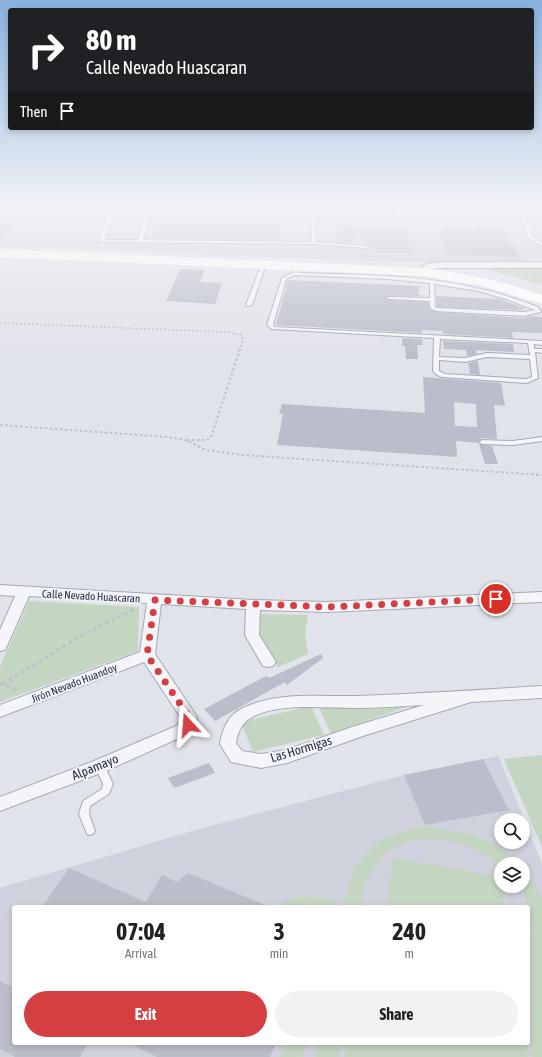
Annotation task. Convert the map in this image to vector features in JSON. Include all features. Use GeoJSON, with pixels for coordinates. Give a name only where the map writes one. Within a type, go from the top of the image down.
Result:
{"type":"FeatureCollection","features":[{"type":"Feature","properties":{"kind":"main road"},"geometry":{"type":"LineString","coordinates":[[104,257],[264,264],[297,270],[424,269],[478,280],[512,289],[542,300]]}},
{"type":"Feature","properties":{"kind":"main road"},"geometry":{"type":"LineString","coordinates":[[177,257],[424,269],[486,274],[538,288]]}},
{"type":"Feature","properties":{"kind":"street"},"geometry":{"type":"LineString","coordinates":[[424,269],[440,265],[538,265]]}},
{"type":"Feature","properties":{"kind":"street","name":"Calle Nevado Huascaran"},"geometry":{"type":"LineString","coordinates":[[0,590],[155,600],[328,607],[542,597]]}},
{"type":"Feature","properties":{"kind":"street"},"geometry":{"type":"LineString","coordinates":[[0,646],[24,592]]}},
{"type":"Feature","properties":{"kind":"street"},"geometry":{"type":"LineString","coordinates":[[147,655],[155,600]]}},
{"type":"Feature","properties":{"kind":"street"},"geometry":{"type":"LineString","coordinates":[[253,605],[252,635],[268,662]]}},
{"type":"Feature","properties":{"kind":"street","name":"Jirón Nevado Huandoy"},"geometry":{"type":"LineString","coordinates":[[0,711],[147,655]]}},
{"type":"Feature","properties":{"kind":"street","name":"Alpamayo"},"geometry":{"type":"LineString","coordinates":[[0,804],[100,766],[182,730],[188,725],[189,717],[147,655]]}},
{"type":"Feature","properties":{"kind":"street","name":"Las Hormigas"},"geometry":{"type":"LineString","coordinates":[[468,697],[358,731],[287,756],[261,761],[237,757],[228,744],[229,732],[238,718],[253,710],[294,701],[340,702],[468,697],[542,692]]}},
{"type":"Feature","properties":{"kind":"lane"},"geometry":{"type":"LineString","coordinates":[[249,305],[264,264]]}},
{"type":"Feature","properties":{"kind":"lane"},"geometry":{"type":"LineString","coordinates":[[432,282],[433,308],[441,310],[524,314],[538,311],[536,308],[514,298],[458,285],[432,282],[352,276],[297,270],[284,278],[270,325],[274,328],[542,343]]}},
{"type":"Feature","properties":{"kind":"lane"},"geometry":{"type":"LineString","coordinates":[[389,298],[433,300]]}},
{"type":"Feature","properties":{"kind":"lane"},"geometry":{"type":"LineString","coordinates":[[437,337],[436,371],[439,374],[444,376],[527,381],[535,378],[531,342]]}},
{"type":"Feature","properties":{"kind":"lane"},"geometry":{"type":"LineString","coordinates":[[532,350],[542,351]]}},
{"type":"Feature","properties":{"kind":"lane"},"geometry":{"type":"LineString","coordinates":[[437,358],[465,360],[487,355],[532,357]]}},
{"type":"Feature","properties":{"kind":"lane"},"geometry":{"type":"LineString","coordinates":[[482,442],[513,443],[542,439]]}},
{"type":"Feature","properties":{"kind":"lane"},"geometry":{"type":"LineString","coordinates":[[90,831],[84,814],[86,804],[106,791],[108,784],[100,766]]}},
{"type":"Feature","properties":{"kind":"path"},"geometry":{"type":"LineString","coordinates":[[538,265],[538,288]]}},
{"type":"Feature","properties":{"kind":"path"},"geometry":{"type":"LineString","coordinates":[[0,323],[227,332],[241,334],[243,340],[211,437],[207,440],[185,440],[168,437],[0,425]]}},
{"type":"Feature","properties":{"kind":"path"},"geometry":{"type":"LineString","coordinates":[[185,440],[206,450],[243,455],[542,475]]}},
{"type":"Feature","properties":{"kind":"path"},"geometry":{"type":"LineString","coordinates":[[2,684],[84,634],[155,600]]}},
{"type":"Feature","properties":{"kind":"shaded area"},"geometry":{"type":"Polygon","coordinates":[[[276,257],[542,257],[542,259],[527,259],[518,262],[453,263],[276,257]]]}},
{"type":"Feature","properties":{"kind":"shaded area"},"geometry":{"type":"Polygon","coordinates":[[[498,756],[521,813],[494,813],[494,849],[530,849],[530,834],[542,863],[542,1057],[0,1057],[0,888],[192,831],[404,775],[498,756]]]}},
{"type":"Feature","properties":{"kind":"green space"},"geometry":{"type":"Polygon","coordinates":[[[477,268],[542,268],[542,285],[477,268]]]}},
{"type":"Feature","properties":{"kind":"green space"},"geometry":{"type":"Polygon","coordinates":[[[29,601],[139,607],[138,651],[0,702],[0,667],[29,601]]]}},
{"type":"Feature","properties":{"kind":"green space"},"geometry":{"type":"Polygon","coordinates":[[[261,614],[308,615],[305,634],[308,654],[278,667],[266,649],[260,636],[259,622],[261,614]]]}},
{"type":"Feature","properties":{"kind":"green space"},"geometry":{"type":"Polygon","coordinates":[[[417,703],[331,734],[319,707],[417,703]]]}},
{"type":"Feature","properties":{"kind":"green space"},"geometry":{"type":"Polygon","coordinates":[[[311,706],[324,735],[253,752],[241,722],[311,706]]]}},
{"type":"Feature","properties":{"kind":"green space"},"geometry":{"type":"Polygon","coordinates":[[[542,755],[542,847],[530,819],[530,813],[527,813],[504,759],[542,755]]]}},
{"type":"Feature","properties":{"kind":"green space"},"geometry":{"type":"Polygon","coordinates":[[[425,827],[475,836],[494,845],[494,849],[501,849],[511,857],[494,857],[494,860],[465,845],[440,840],[416,840],[405,843],[395,847],[385,854],[371,871],[365,883],[361,905],[344,905],[355,867],[370,850],[385,838],[404,831],[425,827]]]}},
{"type":"Feature","properties":{"kind":"green space"},"geometry":{"type":"Polygon","coordinates":[[[393,858],[494,876],[494,893],[504,893],[503,905],[387,905],[393,858]]]}},
{"type":"Feature","properties":{"kind":"green space"},"geometry":{"type":"Polygon","coordinates":[[[530,880],[538,891],[542,902],[542,1057],[531,1057],[532,924],[530,905],[528,905],[525,894],[530,893],[530,880]]]}},
{"type":"Feature","properties":{"kind":"green space"},"geometry":{"type":"Polygon","coordinates":[[[305,895],[336,901],[335,905],[281,905],[282,901],[305,895]]]}},
{"type":"Feature","properties":{"kind":"green space"},"geometry":{"type":"Polygon","coordinates":[[[281,1045],[306,1045],[303,1057],[280,1057],[284,1050],[281,1045]]]}},
{"type":"Feature","properties":{"kind":"green space"},"geometry":{"type":"Polygon","coordinates":[[[318,1045],[341,1045],[339,1057],[315,1057],[318,1045]]]}},
{"type":"Feature","properties":{"kind":"green space"},"geometry":{"type":"Polygon","coordinates":[[[346,1045],[528,1045],[528,1057],[344,1057],[346,1045]]]}},
{"type":"Feature","properties":{"kind":"building"},"geometry":{"type":"Polygon","coordinates":[[[180,269],[205,270],[200,282],[222,283],[215,304],[166,301],[180,269]]]}},
{"type":"Feature","properties":{"kind":"building"},"geometry":{"type":"Polygon","coordinates":[[[288,280],[419,286],[419,295],[428,296],[389,296],[386,299],[428,302],[429,309],[436,312],[524,318],[530,316],[542,317],[542,333],[512,332],[513,338],[443,334],[443,331],[422,330],[422,333],[276,325],[288,280]]]}},
{"type":"Feature","properties":{"kind":"building"},"geometry":{"type":"Polygon","coordinates":[[[436,296],[500,299],[524,308],[525,310],[437,307],[436,296]]]}},
{"type":"Feature","properties":{"kind":"building"},"geometry":{"type":"Polygon","coordinates":[[[402,338],[422,339],[423,345],[417,345],[418,359],[406,359],[405,346],[402,346],[402,338]]]}},
{"type":"Feature","properties":{"kind":"building"},"geometry":{"type":"Polygon","coordinates":[[[443,341],[513,344],[514,352],[476,350],[477,354],[467,356],[466,350],[444,349],[443,341]]]}},
{"type":"Feature","properties":{"kind":"building"},"geometry":{"type":"Polygon","coordinates":[[[478,361],[480,375],[470,374],[468,363],[478,361]]]}},
{"type":"Feature","properties":{"kind":"building"},"geometry":{"type":"Polygon","coordinates":[[[423,377],[501,383],[505,406],[494,405],[497,439],[482,438],[478,441],[478,443],[456,441],[457,457],[277,445],[283,414],[279,414],[282,404],[425,413],[423,377]],[[454,402],[455,426],[477,427],[476,404],[454,402]]]}},
{"type":"Feature","properties":{"kind":"building"},"geometry":{"type":"Polygon","coordinates":[[[479,444],[492,446],[498,464],[485,464],[479,444]]]}},
{"type":"Feature","properties":{"kind":"building"},"geometry":{"type":"Polygon","coordinates":[[[321,654],[323,658],[287,685],[285,682],[215,721],[204,709],[266,676],[269,678],[321,654]]]}},
{"type":"Feature","properties":{"kind":"building"},"geometry":{"type":"Polygon","coordinates":[[[483,759],[509,810],[425,825],[404,775],[483,759]]]}},
{"type":"Feature","properties":{"kind":"building"},"geometry":{"type":"Polygon","coordinates":[[[209,763],[215,773],[174,788],[168,778],[209,763]]]}},
{"type":"Feature","properties":{"kind":"building"},"geometry":{"type":"Polygon","coordinates":[[[69,868],[146,902],[162,875],[177,882],[188,873],[265,905],[43,905],[69,868]]]}},
{"type":"Feature","properties":{"kind":"building"},"geometry":{"type":"Polygon","coordinates":[[[0,981],[12,987],[12,1045],[87,1045],[80,1057],[15,1057],[0,1049],[0,981]]]}},
{"type":"Feature","properties":{"kind":"building"},"geometry":{"type":"Polygon","coordinates":[[[133,1045],[275,1045],[270,1057],[157,1057],[133,1045]]]}},
{"type":"Feature","properties":{"kind":"route"},"geometry":{"type":"LineString","coordinates":[[188,725],[189,717],[147,655],[155,600],[328,607],[496,599]]}}]}
